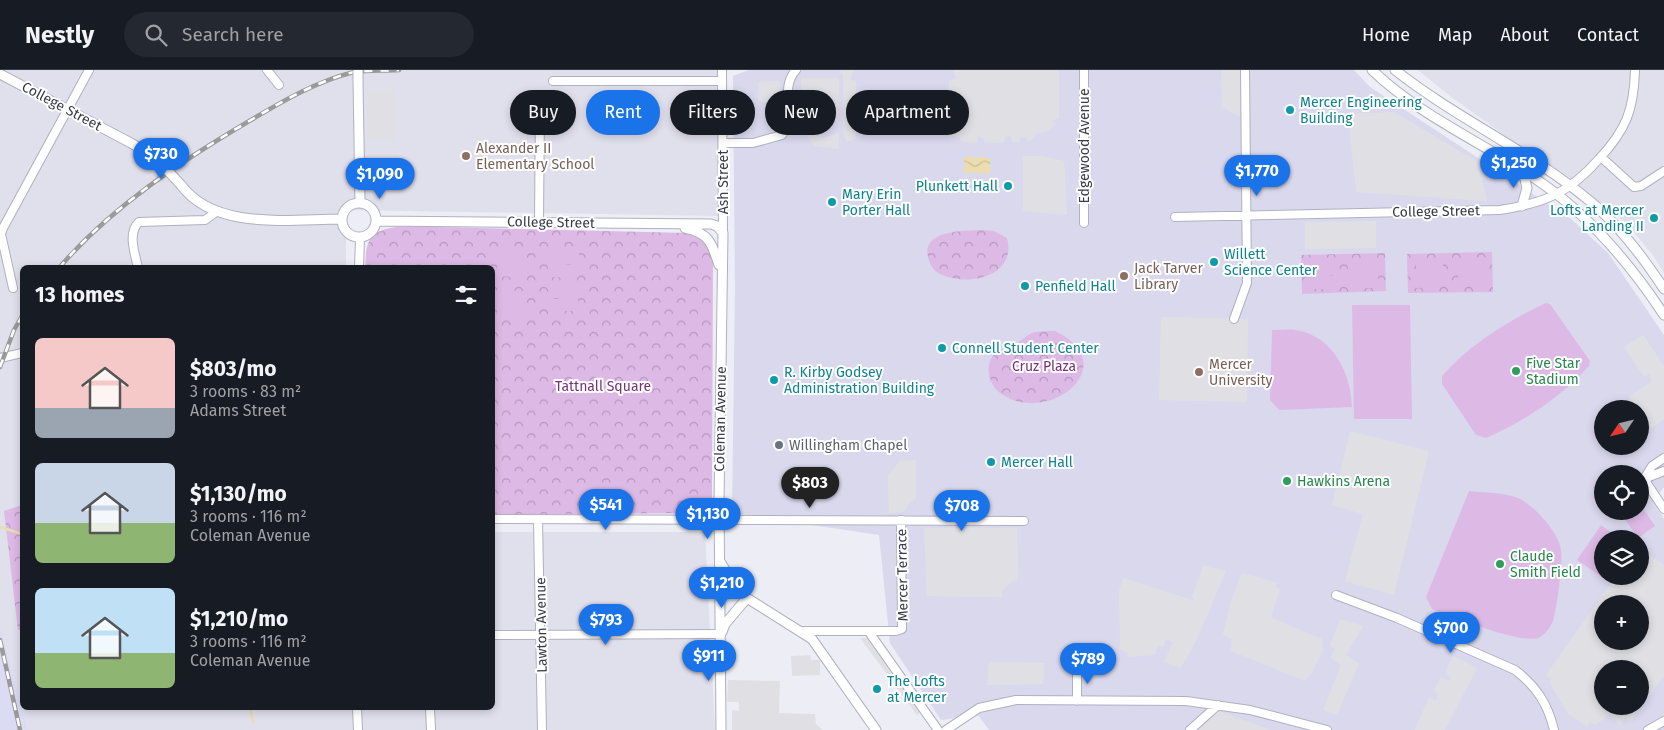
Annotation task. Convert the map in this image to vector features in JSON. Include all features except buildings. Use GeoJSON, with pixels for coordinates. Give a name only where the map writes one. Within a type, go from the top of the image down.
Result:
{"type":"FeatureCollection","features":[{"type":"Feature","properties":{"kind":"street"},"geometry":{"type":"LineString","coordinates":[[13,288],[3,261],[2,227],[89,70]]}},
{"type":"Feature","properties":{"kind":"street"},"geometry":{"type":"LineString","coordinates":[[267,70],[279,85]]}},
{"type":"Feature","properties":{"kind":"street","name":"Ash Street"},"geometry":{"type":"LineString","coordinates":[[722,70],[723,233]]}},
{"type":"Feature","properties":{"kind":"street"},"geometry":{"type":"LineString","coordinates":[[723,143],[753,143],[782,135],[787,120],[788,83],[796,70]]}},
{"type":"Feature","properties":{"kind":"street","name":"Edgewood Avenue"},"geometry":{"type":"LineString","coordinates":[[1084,70],[1084,223]]}},
{"type":"Feature","properties":{"kind":"street"},"geometry":{"type":"LineString","coordinates":[[1234,319],[1247,283],[1246,70]]}},
{"type":"Feature","properties":{"kind":"street"},"geometry":{"type":"LineString","coordinates":[[1372,70],[1398,93],[1429,114],[1522,170],[1557,194],[1610,243],[1643,283],[1664,315]]}},
{"type":"Feature","properties":{"kind":"street"},"geometry":{"type":"LineString","coordinates":[[1395,70],[1445,106],[1525,154],[1571,186],[1590,202],[1634,246],[1664,289]]}},
{"type":"Feature","properties":{"kind":"street","name":"College Street"},"geometry":{"type":"LineString","coordinates":[[1175,217],[1500,210],[1522,206],[1557,194],[1582,179],[1615,142],[1628,120],[1635,70]]}},
{"type":"Feature","properties":{"kind":"street","name":"College Street"},"geometry":{"type":"LineString","coordinates":[[0,74],[68,109],[157,159],[198,202],[216,212],[250,218],[341,219]]}},
{"type":"Feature","properties":{"kind":"street"},"geometry":{"type":"LineString","coordinates":[[358,75],[360,202]]}},
{"type":"Feature","properties":{"kind":"street"},"geometry":{"type":"LineString","coordinates":[[553,81],[722,81]]}},
{"type":"Feature","properties":{"kind":"street"},"geometry":{"type":"LineString","coordinates":[[539,222],[540,135]]}},
{"type":"Feature","properties":{"kind":"street"},"geometry":{"type":"LineString","coordinates":[[1601,157],[1634,187],[1641,186],[1664,170]]}},
{"type":"Feature","properties":{"kind":"street"},"geometry":{"type":"LineString","coordinates":[[1522,170],[1527,188],[1522,206]]}},
{"type":"Feature","properties":{"kind":"street"},"geometry":{"type":"LineString","coordinates":[[360,202],[372,209],[376,221],[370,233],[360,238],[348,233],[343,227],[341,219],[347,207],[360,202]]}},
{"type":"Feature","properties":{"kind":"street","name":"College Street"},"geometry":{"type":"LineString","coordinates":[[137,265],[132,236],[136,224],[143,220],[205,220],[216,212]]}},
{"type":"Feature","properties":{"kind":"street","name":"College Street"},"geometry":{"type":"LineString","coordinates":[[376,221],[711,224],[717,226],[723,233]]}},
{"type":"Feature","properties":{"kind":"street"},"geometry":{"type":"LineString","coordinates":[[666,224],[698,231],[703,234],[711,243],[722,274]]}},
{"type":"Feature","properties":{"kind":"street","name":"Coleman Avenue"},"geometry":{"type":"LineString","coordinates":[[721,730],[719,520],[723,233]]}},
{"type":"Feature","properties":{"kind":"street"},"geometry":{"type":"LineString","coordinates":[[360,238],[360,265]]}},
{"type":"Feature","properties":{"kind":"street"},"geometry":{"type":"LineString","coordinates":[[2,358],[20,354]]}},
{"type":"Feature","properties":{"kind":"street"},"geometry":{"type":"LineString","coordinates":[[1649,471],[1652,466],[1664,458]]}},
{"type":"Feature","properties":{"kind":"street"},"geometry":{"type":"LineString","coordinates":[[1649,477],[1664,471]]}},
{"type":"Feature","properties":{"kind":"street"},"geometry":{"type":"LineString","coordinates":[[1649,486],[1664,509]]}},
{"type":"Feature","properties":{"kind":"street"},"geometry":{"type":"LineString","coordinates":[[495,520],[1024,521]]}},
{"type":"Feature","properties":{"kind":"street","name":"Lawton Avenue"},"geometry":{"type":"LineString","coordinates":[[538,520],[542,730]]}},
{"type":"Feature","properties":{"kind":"street","name":"Mercer Terrace"},"geometry":{"type":"LineString","coordinates":[[869,632],[896,632],[902,629],[901,520]]}},
{"type":"Feature","properties":{"kind":"street"},"geometry":{"type":"LineString","coordinates":[[720,560],[732,583],[747,598],[800,631],[816,644],[876,730]]}},
{"type":"Feature","properties":{"kind":"street"},"geometry":{"type":"LineString","coordinates":[[1336,595],[1397,618],[1515,670],[1527,679],[1543,698],[1554,730]]}},
{"type":"Feature","properties":{"kind":"street"},"geometry":{"type":"LineString","coordinates":[[495,635],[721,634],[725,624],[747,598]]}},
{"type":"Feature","properties":{"kind":"street"},"geometry":{"type":"LineString","coordinates":[[800,631],[869,632],[938,730]]}},
{"type":"Feature","properties":{"kind":"street"},"geometry":{"type":"LineString","coordinates":[[1077,670],[1077,700]]}},
{"type":"Feature","properties":{"kind":"street"},"geometry":{"type":"LineString","coordinates":[[946,730],[980,708],[1016,700],[1186,701],[1218,705],[1327,730]]}},
{"type":"Feature","properties":{"kind":"street"},"geometry":{"type":"LineString","coordinates":[[1190,730],[1218,705]]}},
{"type":"Feature","properties":{"kind":"street"},"geometry":{"type":"LineString","coordinates":[[357,710],[358,730]]}},
{"type":"Feature","properties":{"kind":"street"},"geometry":{"type":"LineString","coordinates":[[430,710],[431,730]]}},
{"type":"Feature","properties":{"kind":"street"},"geometry":{"type":"LineString","coordinates":[[1648,730],[1664,721]]}},
{"type":"Feature","properties":{"kind":"shaded area"},"geometry":{"type":"Polygon","coordinates":[[[0,70],[717,70],[717,90],[670,90],[670,135],[718,135],[719,216],[346,210],[346,265],[20,265],[20,701],[0,626],[0,70]]]}},
{"type":"Feature","properties":{"kind":"shaded area","name":"Mercer University"},"geometry":{"type":"Polygon","coordinates":[[[749,70],[1354,70],[1370,87],[1571,219],[1608,253],[1664,335],[1664,487],[1653,502],[1664,519],[1664,730],[989,730],[978,715],[941,720],[890,643],[879,535],[732,513],[735,290],[734,135],[755,135],[755,90],[733,90],[733,76],[749,70]]]}},
{"type":"Feature","properties":{"kind":"shaded area"},"geometry":{"type":"Polygon","coordinates":[[[854,70],[850,80],[856,81],[856,90],[846,90],[846,135],[856,135],[856,139],[847,142],[843,133],[843,74],[838,71],[854,70]]]}},
{"type":"Feature","properties":{"kind":"shaded area"},"geometry":{"type":"Polygon","coordinates":[[[953,70],[1059,70],[1059,118],[1053,120],[1055,125],[1046,132],[1037,133],[1029,142],[1025,137],[1020,137],[1020,142],[1013,143],[1010,135],[1005,137],[1004,143],[984,142],[983,138],[978,136],[977,143],[960,141],[960,137],[949,135],[969,135],[969,90],[949,90],[949,81],[956,78],[953,70]]]}},
{"type":"Feature","properties":{"kind":"shaded area"},"geometry":{"type":"Polygon","coordinates":[[[1221,70],[1242,70],[1240,117],[1222,107],[1221,70]]]}},
{"type":"Feature","properties":{"kind":"shaded area"},"geometry":{"type":"Polygon","coordinates":[[[1418,70],[1664,70],[1664,273],[1652,254],[1624,221],[1450,96],[1418,70]]]}},
{"type":"Feature","properties":{"kind":"shaded area"},"geometry":{"type":"Polygon","coordinates":[[[801,78],[839,78],[838,121],[836,121],[836,90],[801,90],[801,78]]]}},
{"type":"Feature","properties":{"kind":"shaded area"},"geometry":{"type":"Polygon","coordinates":[[[780,81],[780,90],[765,90],[765,101],[759,101],[758,82],[780,81]]]}},
{"type":"Feature","properties":{"kind":"shaded area"},"geometry":{"type":"Polygon","coordinates":[[[368,91],[396,92],[395,140],[367,139],[368,91]]]}},
{"type":"Feature","properties":{"kind":"shaded area"},"geometry":{"type":"Polygon","coordinates":[[[1394,112],[1478,162],[1487,201],[1356,192],[1348,114],[1394,112]]]}},
{"type":"Feature","properties":{"kind":"shaded area"},"geometry":{"type":"Polygon","coordinates":[[[839,133],[839,149],[814,146],[806,135],[823,138],[839,133]]]}},
{"type":"Feature","properties":{"kind":"shaded area"},"geometry":{"type":"Polygon","coordinates":[[[1023,156],[1042,156],[1064,161],[1067,215],[1023,211],[1023,156]]]}},
{"type":"Feature","properties":{"kind":"shaded area"},"geometry":{"type":"Polygon","coordinates":[[[1376,221],[1376,248],[1305,249],[1305,222],[1376,221]]]}},
{"type":"Feature","properties":{"kind":"shaded area"},"geometry":{"type":"Polygon","coordinates":[[[1161,317],[1248,319],[1247,402],[1159,400],[1161,317]]]}},
{"type":"Feature","properties":{"kind":"shaded area"},"geometry":{"type":"Polygon","coordinates":[[[1643,335],[1664,366],[1664,419],[1651,428],[1649,425],[1649,400],[1631,400],[1629,397],[1651,382],[1650,373],[1644,377],[1624,347],[1643,335]]]}},
{"type":"Feature","properties":{"kind":"shaded area"},"geometry":{"type":"Polygon","coordinates":[[[1350,431],[1429,451],[1394,595],[1345,581],[1363,514],[1332,505],[1350,431]]]}},
{"type":"Feature","properties":{"kind":"shaded area"},"geometry":{"type":"Polygon","coordinates":[[[916,460],[916,499],[908,504],[905,511],[889,513],[888,475],[900,461],[916,460]]]}},
{"type":"Feature","properties":{"kind":"shaded area"},"geometry":{"type":"Polygon","coordinates":[[[924,528],[1017,528],[1018,580],[1011,582],[1001,591],[1002,597],[927,596],[924,528]]]}},
{"type":"Feature","properties":{"kind":"shaded area"},"geometry":{"type":"Polygon","coordinates":[[[495,532],[705,532],[715,730],[28,730],[23,710],[495,710],[495,532]]]}},
{"type":"Feature","properties":{"kind":"shaded area"},"geometry":{"type":"Polygon","coordinates":[[[1649,554],[1664,565],[1664,676],[1649,696],[1649,660],[1594,660],[1594,715],[1609,715],[1595,725],[1590,722],[1587,726],[1568,714],[1550,683],[1551,679],[1546,675],[1594,607],[1594,650],[1649,650],[1649,595],[1603,595],[1610,585],[1649,585],[1649,554]]]}},
{"type":"Feature","properties":{"kind":"shaded area"},"geometry":{"type":"Polygon","coordinates":[[[1203,566],[1226,571],[1196,641],[1181,668],[1164,662],[1173,642],[1166,639],[1163,648],[1158,645],[1155,655],[1128,657],[1127,652],[1120,649],[1119,592],[1123,578],[1195,601],[1192,597],[1203,566]]]}},
{"type":"Feature","properties":{"kind":"shaded area"},"geometry":{"type":"Polygon","coordinates":[[[1242,573],[1277,583],[1276,587],[1280,590],[1271,616],[1272,618],[1322,639],[1323,650],[1313,671],[1305,681],[1231,651],[1232,639],[1223,635],[1230,604],[1242,573]]]}},
{"type":"Feature","properties":{"kind":"shaded area"},"geometry":{"type":"Polygon","coordinates":[[[1340,619],[1363,626],[1346,655],[1359,663],[1337,715],[1323,710],[1341,665],[1330,658],[1335,649],[1330,646],[1340,619]]]}},
{"type":"Feature","properties":{"kind":"shaded area"},"geometry":{"type":"Polygon","coordinates":[[[0,626],[20,700],[20,710],[23,710],[28,730],[0,730],[0,626]]]}},
{"type":"Feature","properties":{"kind":"shaded area"},"geometry":{"type":"Polygon","coordinates":[[[860,638],[870,638],[922,711],[917,715],[860,638]]]}},
{"type":"Feature","properties":{"kind":"shaded area"},"geometry":{"type":"Polygon","coordinates":[[[810,655],[811,660],[820,660],[820,675],[792,676],[791,656],[810,655]]]}},
{"type":"Feature","properties":{"kind":"shaded area"},"geometry":{"type":"Polygon","coordinates":[[[1453,656],[1477,668],[1445,730],[1415,730],[1429,697],[1436,701],[1438,694],[1434,690],[1441,677],[1449,681],[1451,678],[1445,673],[1453,656]]]}},
{"type":"Feature","properties":{"kind":"shaded area"},"geometry":{"type":"Polygon","coordinates":[[[989,662],[1044,663],[1043,684],[987,685],[989,662]]]}},
{"type":"Feature","properties":{"kind":"shaded area"},"geometry":{"type":"Polygon","coordinates":[[[728,680],[780,681],[779,713],[815,714],[816,724],[823,730],[732,730],[732,710],[739,711],[739,702],[727,702],[728,680]]]}},
{"type":"Feature","properties":{"kind":"shaded area"},"geometry":{"type":"Polygon","coordinates":[[[1219,711],[1271,730],[1199,730],[1219,711]]]}},
{"type":"Feature","properties":{"kind":"shaded area"},"geometry":{"type":"Polygon","coordinates":[[[1611,715],[1635,715],[1631,721],[1625,718],[1620,726],[1611,715]]]}},
{"type":"Feature","properties":{"kind":"green space","name":"Tattnall Square"},"geometry":{"type":"Polygon","coordinates":[[[409,226],[688,233],[705,240],[713,258],[712,505],[707,513],[495,515],[495,265],[365,265],[368,244],[373,236],[389,228],[409,226]]]}},
{"type":"Feature","properties":{"kind":"green space"},"geometry":{"type":"Polygon","coordinates":[[[994,231],[1007,238],[1008,251],[1005,261],[999,269],[990,275],[979,278],[956,279],[942,275],[933,268],[927,250],[930,243],[936,238],[954,232],[994,231]]]}},
{"type":"Feature","properties":{"kind":"green space"},"geometry":{"type":"Polygon","coordinates":[[[498,247],[525,247],[525,260],[498,260],[498,247]]]}},
{"type":"Feature","properties":{"kind":"green space"},"geometry":{"type":"Polygon","coordinates":[[[552,248],[579,249],[579,261],[551,260],[552,248]]]}},
{"type":"Feature","properties":{"kind":"green space"},"geometry":{"type":"Polygon","coordinates":[[[1492,252],[1493,292],[1408,293],[1407,254],[1492,252]]]}},
{"type":"Feature","properties":{"kind":"green space"},"geometry":{"type":"Polygon","coordinates":[[[1385,253],[1386,291],[1302,294],[1301,255],[1385,253]]]}},
{"type":"Feature","properties":{"kind":"green space"},"geometry":{"type":"Polygon","coordinates":[[[1485,257],[1485,270],[1458,270],[1458,258],[1485,257]]]}},
{"type":"Feature","properties":{"kind":"green space"},"geometry":{"type":"Polygon","coordinates":[[[1378,258],[1378,271],[1351,271],[1351,259],[1378,258]]]}},
{"type":"Feature","properties":{"kind":"green space"},"geometry":{"type":"Polygon","coordinates":[[[1416,258],[1443,258],[1443,270],[1416,271],[1416,258]]]}},
{"type":"Feature","properties":{"kind":"green space"},"geometry":{"type":"Polygon","coordinates":[[[1336,259],[1336,272],[1309,272],[1309,260],[1336,259]]]}},
{"type":"Feature","properties":{"kind":"green space"},"geometry":{"type":"Polygon","coordinates":[[[497,264],[525,264],[525,277],[497,276],[497,264]]]}},
{"type":"Feature","properties":{"kind":"green space"},"geometry":{"type":"Polygon","coordinates":[[[552,265],[579,265],[578,278],[552,277],[552,265]]]}},
{"type":"Feature","properties":{"kind":"green space"},"geometry":{"type":"Polygon","coordinates":[[[1486,273],[1486,286],[1459,287],[1458,274],[1486,273]]]}},
{"type":"Feature","properties":{"kind":"green space"},"geometry":{"type":"Polygon","coordinates":[[[1443,274],[1443,287],[1416,288],[1416,275],[1443,274]]]}},
{"type":"Feature","properties":{"kind":"green space"},"geometry":{"type":"Polygon","coordinates":[[[1351,275],[1378,275],[1378,288],[1351,288],[1351,275]]]}},
{"type":"Feature","properties":{"kind":"green space"},"geometry":{"type":"Polygon","coordinates":[[[1309,276],[1336,276],[1336,289],[1309,289],[1309,276]]]}},
{"type":"Feature","properties":{"kind":"green space"},"geometry":{"type":"Polygon","coordinates":[[[551,281],[578,282],[578,295],[551,294],[551,281]]]}},
{"type":"Feature","properties":{"kind":"green space"},"geometry":{"type":"Polygon","coordinates":[[[497,290],[524,291],[524,304],[497,303],[497,290]]]}},
{"type":"Feature","properties":{"kind":"green space"},"geometry":{"type":"Polygon","coordinates":[[[551,299],[578,299],[578,311],[551,311],[551,299]]]}},
{"type":"Feature","properties":{"kind":"green space","name":"Five Star Stadium"},"geometry":{"type":"Polygon","coordinates":[[[1546,303],[1550,304],[1590,361],[1589,366],[1567,388],[1515,424],[1486,438],[1476,435],[1442,384],[1442,376],[1453,364],[1490,334],[1546,303]]]}},
{"type":"Feature","properties":{"kind":"green space"},"geometry":{"type":"Polygon","coordinates":[[[1352,305],[1410,305],[1412,419],[1354,419],[1352,305]]]}},
{"type":"Feature","properties":{"kind":"green space"},"geometry":{"type":"Polygon","coordinates":[[[497,307],[524,308],[524,320],[497,320],[497,307]]]}},
{"type":"Feature","properties":{"kind":"green space"},"geometry":{"type":"Polygon","coordinates":[[[1272,330],[1296,330],[1309,334],[1330,348],[1344,369],[1351,394],[1352,407],[1279,410],[1270,400],[1272,330]]]}},
{"type":"Feature","properties":{"kind":"green space","name":"Cruz Plaza"},"geometry":{"type":"Polygon","coordinates":[[[1055,331],[1075,345],[1083,360],[1082,374],[1073,387],[1059,397],[1041,402],[1022,402],[1003,395],[998,391],[989,375],[989,363],[996,352],[1013,346],[1033,333],[1055,331]]]}},
{"type":"Feature","properties":{"kind":"green space","name":"Claude Smith Field"},"geometry":{"type":"Polygon","coordinates":[[[1469,491],[1513,496],[1520,499],[1542,517],[1556,536],[1561,556],[1556,606],[1553,621],[1545,633],[1538,638],[1529,639],[1502,634],[1470,623],[1432,609],[1426,597],[1469,491]]]}},
{"type":"Feature","properties":{"kind":"green space"},"geometry":{"type":"Polygon","coordinates":[[[20,506],[20,630],[18,630],[4,511],[20,506]]]}},
{"type":"Feature","properties":{"kind":"green space"},"geometry":{"type":"Polygon","coordinates":[[[1649,517],[1655,526],[1649,530],[1632,530],[1626,520],[1649,520],[1649,517]]]}},
{"type":"Feature","properties":{"kind":"green space"},"geometry":{"type":"Polygon","coordinates":[[[1601,525],[1608,530],[1598,530],[1601,525]]]}},
{"type":"Feature","properties":{"kind":"green space"},"geometry":{"type":"Polygon","coordinates":[[[1594,535],[1594,572],[1577,560],[1594,535]]]}},
{"type":"Feature","properties":{"kind":"water"},"geometry":{"type":"Polygon","coordinates":[[[964,157],[990,158],[990,173],[964,173],[964,157]]]}},
{"type":"Feature","properties":{"kind":"waterway"},"geometry":{"type":"LineString","coordinates":[[0,527],[20,533]]}},
{"type":"Feature","properties":{"kind":"waterway"},"geometry":{"type":"LineString","coordinates":[[250,710],[253,722]]}},
{"type":"Feature","properties":{"kind":"railway"},"geometry":{"type":"LineString","coordinates":[[62,265],[101,225],[149,186],[200,151],[263,113],[301,92],[340,76],[359,71],[399,70]]}},
{"type":"Feature","properties":{"kind":"railway"},"geometry":{"type":"LineString","coordinates":[[0,367],[20,320]]}},
{"type":"Feature","properties":{"kind":"railway"},"geometry":{"type":"LineString","coordinates":[[0,640],[20,730]]}},
{"type":"Feature","properties":{"kind":"place","name":"Mercer Engineering Building"},"geometry":{"type":"Point","coordinates":[1290,110]}},
{"type":"Feature","properties":{"kind":"place","name":"Alexander II Elementary School"},"geometry":{"type":"Point","coordinates":[466,156]}},
{"type":"Feature","properties":{"kind":"place","name":"Plunkett Hall"},"geometry":{"type":"Point","coordinates":[1008,186]}},
{"type":"Feature","properties":{"kind":"place","name":"Mary Erin Porter Hall"},"geometry":{"type":"Point","coordinates":[832,202]}},
{"type":"Feature","properties":{"kind":"place","name":"Lofts at Mercer Landing II"},"geometry":{"type":"Point","coordinates":[1654,218]}},
{"type":"Feature","properties":{"kind":"place","name":"Willett Science Center"},"geometry":{"type":"Point","coordinates":[1214,262]}},
{"type":"Feature","properties":{"kind":"place","name":"Jack Tarver Library"},"geometry":{"type":"Point","coordinates":[1124,276]}},
{"type":"Feature","properties":{"kind":"place","name":"Penfield Hall"},"geometry":{"type":"Point","coordinates":[1025,286]}},
{"type":"Feature","properties":{"kind":"place","name":"Connell Student Center"},"geometry":{"type":"Point","coordinates":[942,348]}},
{"type":"Feature","properties":{"kind":"place","name":"Five Star Stadium"},"geometry":{"type":"Point","coordinates":[1516,371]}},
{"type":"Feature","properties":{"kind":"place","name":"Mercer University"},"geometry":{"type":"Point","coordinates":[1199,372]}},
{"type":"Feature","properties":{"kind":"place","name":"R. Kirby Godsey Administration Building"},"geometry":{"type":"Point","coordinates":[774,380]}},
{"type":"Feature","properties":{"kind":"place","name":"Willingham Chapel"},"geometry":{"type":"Point","coordinates":[779,445]}},
{"type":"Feature","properties":{"kind":"place","name":"Mercer Hall"},"geometry":{"type":"Point","coordinates":[991,462]}},
{"type":"Feature","properties":{"kind":"place","name":"Hawkins Arena"},"geometry":{"type":"Point","coordinates":[1287,481]}},
{"type":"Feature","properties":{"kind":"place","name":"Claude Smith Field"},"geometry":{"type":"Point","coordinates":[1500,564]}},
{"type":"Feature","properties":{"kind":"place","name":"The Lofts at Mercer"},"geometry":{"type":"Point","coordinates":[877,689]}}]}
